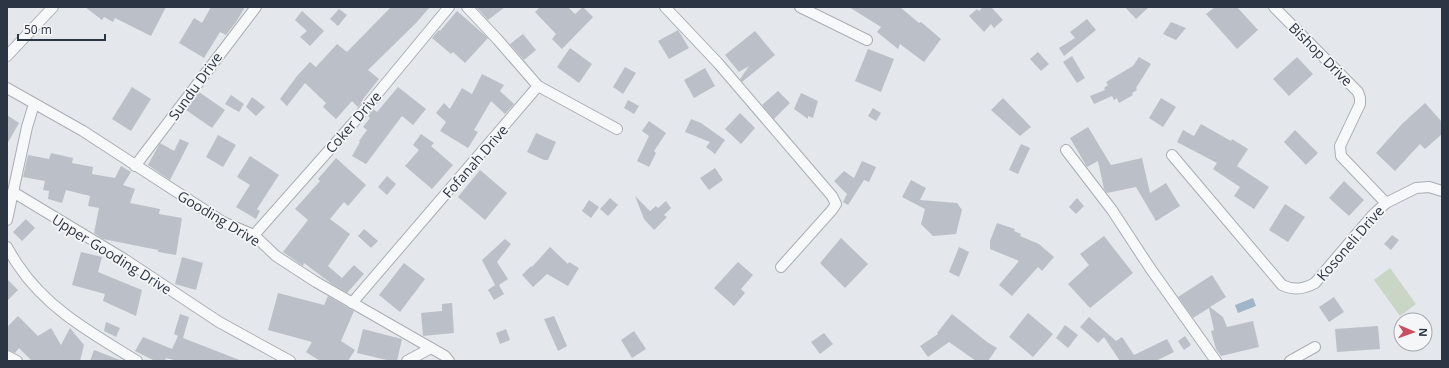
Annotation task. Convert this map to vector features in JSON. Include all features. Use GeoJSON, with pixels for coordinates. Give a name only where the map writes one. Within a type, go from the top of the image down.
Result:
{"type":"FeatureCollection","features":[{"type":"Feature","properties":{"kind":"street"},"geometry":{"type":"LineString","coordinates":[[7,56],[53,7]]}},
{"type":"Feature","properties":{"kind":"street","name":"Sundu Drive"},"geometry":{"type":"LineString","coordinates":[[135,166],[256,7]]}},
{"type":"Feature","properties":{"kind":"street","name":"Coker Drive"},"geometry":{"type":"LineString","coordinates":[[254,235],[354,122],[449,7]]}},
{"type":"Feature","properties":{"kind":"street"},"geometry":{"type":"LineString","coordinates":[[467,7],[538,86],[617,129]]}},
{"type":"Feature","properties":{"kind":"street"},"geometry":{"type":"LineString","coordinates":[[665,7],[718,63],[832,196],[836,204],[781,267]]}},
{"type":"Feature","properties":{"kind":"street"},"geometry":{"type":"LineString","coordinates":[[800,7],[866,40]]}},
{"type":"Feature","properties":{"kind":"street","name":"Bishop Drive"},"geometry":{"type":"LineString","coordinates":[[1274,7],[1358,92],[1360,104],[1340,146],[1341,156],[1386,203]]}},
{"type":"Feature","properties":{"kind":"street","name":"Fofanah Drive"},"geometry":{"type":"LineString","coordinates":[[352,303],[538,86]]}},
{"type":"Feature","properties":{"kind":"street","name":"Gooding Drive"},"geometry":{"type":"LineString","coordinates":[[7,88],[84,132],[223,222],[254,235],[276,256],[352,303],[445,356],[449,361]]}},
{"type":"Feature","properties":{"kind":"street"},"geometry":{"type":"LineString","coordinates":[[7,220],[27,127],[34,104]]}},
{"type":"Feature","properties":{"kind":"street"},"geometry":{"type":"LineString","coordinates":[[1066,150],[1112,210],[1150,268],[1216,361]]}},
{"type":"Feature","properties":{"kind":"street","name":"Kosoneli Drive"},"geometry":{"type":"LineString","coordinates":[[1172,155],[1282,285],[1289,288],[1297,289],[1307,287],[1315,283],[1372,216],[1386,203],[1416,188],[1429,187],[1442,191]]}},
{"type":"Feature","properties":{"kind":"street","name":"Upper Gooding Drive"},"geometry":{"type":"LineString","coordinates":[[14,192],[124,259],[219,322],[290,361]]}},
{"type":"Feature","properties":{"kind":"street"},"geometry":{"type":"LineString","coordinates":[[7,247],[28,280],[57,309],[74,323],[137,361]]}},
{"type":"Feature","properties":{"kind":"street"},"geometry":{"type":"LineString","coordinates":[[1290,361],[1315,347]]}},
{"type":"Feature","properties":{"kind":"street"},"geometry":{"type":"LineString","coordinates":[[407,361],[431,348]]}},
{"type":"Feature","properties":{"kind":"street"},"geometry":{"type":"LineString","coordinates":[[7,356],[16,361]]}},
{"type":"Feature","properties":{"kind":"green space"},"geometry":{"type":"Polygon","coordinates":[[[1390,268],[1416,304],[1405,312],[1397,312],[1374,280],[1390,268]]]}},
{"type":"Feature","properties":{"kind":"water"},"geometry":{"type":"Polygon","coordinates":[[[1253,298],[1256,306],[1238,313],[1235,305],[1253,298]]]}},
{"type":"Feature","properties":{"kind":"building"},"geometry":{"type":"Polygon","coordinates":[[[85,7],[166,7],[151,36],[115,18],[113,22],[104,17],[102,20],[85,7]]]}},
{"type":"Feature","properties":{"kind":"building"},"geometry":{"type":"Polygon","coordinates":[[[211,7],[245,7],[226,35],[220,32],[204,58],[179,43],[194,18],[202,23],[211,7]]]}},
{"type":"Feature","properties":{"kind":"building"},"geometry":{"type":"Polygon","coordinates":[[[391,7],[430,7],[416,23],[368,70],[379,79],[358,107],[352,101],[336,119],[323,107],[326,103],[305,83],[287,106],[280,99],[297,76],[310,62],[316,67],[337,44],[347,52],[391,7]]]}},
{"type":"Feature","properties":{"kind":"building"},"geometry":{"type":"Polygon","coordinates":[[[476,7],[505,7],[488,20],[476,7]]]}},
{"type":"Feature","properties":{"kind":"building"},"geometry":{"type":"Polygon","coordinates":[[[540,7],[568,7],[575,14],[583,7],[593,17],[562,49],[552,39],[556,34],[535,12],[540,7]]]}},
{"type":"Feature","properties":{"kind":"building"},"geometry":{"type":"Polygon","coordinates":[[[849,7],[900,7],[941,39],[924,62],[900,44],[898,49],[877,32],[881,27],[849,7]]]}},
{"type":"Feature","properties":{"kind":"building"},"geometry":{"type":"Polygon","coordinates":[[[983,7],[991,7],[1003,20],[994,28],[991,24],[984,32],[969,16],[977,9],[979,11],[983,7]]]}},
{"type":"Feature","properties":{"kind":"building"},"geometry":{"type":"Polygon","coordinates":[[[1125,7],[1149,7],[1136,19],[1125,7]]]}},
{"type":"Feature","properties":{"kind":"building"},"geometry":{"type":"Polygon","coordinates":[[[1215,7],[1237,7],[1258,30],[1237,49],[1206,14],[1215,7]]]}},
{"type":"Feature","properties":{"kind":"building"},"geometry":{"type":"Polygon","coordinates":[[[339,9],[347,15],[338,26],[330,19],[339,9]]]}},
{"type":"Feature","properties":{"kind":"building"},"geometry":{"type":"Polygon","coordinates":[[[302,11],[324,31],[310,46],[300,37],[307,31],[295,20],[302,11]]]}},
{"type":"Feature","properties":{"kind":"building"},"geometry":{"type":"Polygon","coordinates":[[[457,11],[488,38],[465,63],[453,52],[451,54],[432,38],[457,11]]]}},
{"type":"Feature","properties":{"kind":"building"},"geometry":{"type":"Polygon","coordinates":[[[1087,19],[1096,30],[1064,56],[1059,48],[1075,38],[1070,32],[1087,19]]]}},
{"type":"Feature","properties":{"kind":"building"},"geometry":{"type":"Polygon","coordinates":[[[1171,22],[1186,28],[1176,40],[1163,34],[1171,22]]]}},
{"type":"Feature","properties":{"kind":"building"},"geometry":{"type":"Polygon","coordinates":[[[678,30],[689,48],[669,59],[658,41],[678,30]]]}},
{"type":"Feature","properties":{"kind":"building"},"geometry":{"type":"Polygon","coordinates":[[[755,31],[775,55],[742,82],[740,79],[749,66],[739,72],[725,55],[755,31]]]}},
{"type":"Feature","properties":{"kind":"building"},"geometry":{"type":"Polygon","coordinates":[[[523,34],[536,50],[524,60],[510,44],[523,34]]]}},
{"type":"Feature","properties":{"kind":"building"},"geometry":{"type":"Polygon","coordinates":[[[570,48],[592,64],[579,83],[557,67],[570,48]]]}},
{"type":"Feature","properties":{"kind":"building"},"geometry":{"type":"Polygon","coordinates":[[[868,49],[894,59],[881,92],[855,81],[868,49]]]}},
{"type":"Feature","properties":{"kind":"building"},"geometry":{"type":"Polygon","coordinates":[[[1038,52],[1049,64],[1041,71],[1030,59],[1038,52]]]}},
{"type":"Feature","properties":{"kind":"building"},"geometry":{"type":"Polygon","coordinates":[[[1072,56],[1085,78],[1077,83],[1063,62],[1072,56]]]}},
{"type":"Feature","properties":{"kind":"building"},"geometry":{"type":"Polygon","coordinates":[[[1139,57],[1151,64],[1136,88],[1137,90],[1132,93],[1133,95],[1119,103],[1117,98],[1114,100],[1112,96],[1094,104],[1090,96],[1105,90],[1104,88],[1108,85],[1106,82],[1133,66],[1139,57]]]}},
{"type":"Feature","properties":{"kind":"building"},"geometry":{"type":"Polygon","coordinates":[[[1297,57],[1313,74],[1289,96],[1273,79],[1297,57]]]}},
{"type":"Feature","properties":{"kind":"building"},"geometry":{"type":"Polygon","coordinates":[[[625,67],[636,73],[623,94],[613,87],[625,67]]]}},
{"type":"Feature","properties":{"kind":"building"},"geometry":{"type":"Polygon","coordinates":[[[705,68],[715,86],[694,98],[684,80],[705,68]]]}},
{"type":"Feature","properties":{"kind":"building"},"geometry":{"type":"Polygon","coordinates":[[[482,74],[504,85],[500,91],[514,104],[505,114],[491,101],[474,130],[478,132],[468,148],[440,131],[446,122],[436,113],[444,103],[450,109],[462,88],[472,94],[482,74]]]}},
{"type":"Feature","properties":{"kind":"building"},"geometry":{"type":"Polygon","coordinates":[[[132,87],[151,99],[131,131],[112,119],[132,87]]]}},
{"type":"Feature","properties":{"kind":"building"},"geometry":{"type":"Polygon","coordinates":[[[398,87],[426,109],[413,125],[402,116],[366,164],[352,156],[360,142],[359,141],[367,130],[363,127],[370,118],[368,116],[373,109],[377,112],[398,87]]]}},
{"type":"Feature","properties":{"kind":"building"},"geometry":{"type":"Polygon","coordinates":[[[778,91],[790,103],[774,119],[762,105],[778,91]]]}},
{"type":"Feature","properties":{"kind":"building"},"geometry":{"type":"Polygon","coordinates":[[[199,92],[225,110],[212,128],[186,110],[199,92]]]}},
{"type":"Feature","properties":{"kind":"building"},"geometry":{"type":"Polygon","coordinates":[[[801,93],[818,101],[813,118],[808,116],[808,119],[794,109],[801,93]]]}},
{"type":"Feature","properties":{"kind":"building"},"geometry":{"type":"Polygon","coordinates":[[[231,95],[244,104],[239,112],[225,104],[231,95]]]}},
{"type":"Feature","properties":{"kind":"building"},"geometry":{"type":"Polygon","coordinates":[[[252,97],[265,107],[256,116],[246,107],[252,97]]]}},
{"type":"Feature","properties":{"kind":"building"},"geometry":{"type":"Polygon","coordinates":[[[1003,98],[1031,127],[1020,136],[991,110],[1003,98]]]}},
{"type":"Feature","properties":{"kind":"building"},"geometry":{"type":"Polygon","coordinates":[[[1161,98],[1176,107],[1163,127],[1149,118],[1161,98]]]}},
{"type":"Feature","properties":{"kind":"building"},"geometry":{"type":"Polygon","coordinates":[[[628,100],[639,106],[634,114],[624,108],[628,100]]]}},
{"type":"Feature","properties":{"kind":"building"},"geometry":{"type":"Polygon","coordinates":[[[1425,103],[1442,122],[1442,134],[1425,149],[1420,144],[1395,171],[1376,153],[1402,124],[1425,103]]]}},
{"type":"Feature","properties":{"kind":"building"},"geometry":{"type":"Polygon","coordinates":[[[873,108],[881,113],[876,121],[868,116],[873,108]]]}},
{"type":"Feature","properties":{"kind":"building"},"geometry":{"type":"Polygon","coordinates":[[[740,113],[755,128],[741,144],[725,129],[740,113]]]}},
{"type":"Feature","properties":{"kind":"building"},"geometry":{"type":"Polygon","coordinates":[[[7,115],[19,123],[7,144],[7,115]]]}},
{"type":"Feature","properties":{"kind":"building"},"geometry":{"type":"Polygon","coordinates":[[[691,119],[701,123],[725,140],[715,154],[706,147],[710,142],[685,132],[691,119]]]}},
{"type":"Feature","properties":{"kind":"building"},"geometry":{"type":"Polygon","coordinates":[[[649,121],[666,133],[654,151],[656,153],[649,167],[637,161],[649,136],[642,131],[649,121]]]}},
{"type":"Feature","properties":{"kind":"building"},"geometry":{"type":"Polygon","coordinates":[[[1201,124],[1231,141],[1232,139],[1248,149],[1237,166],[1269,187],[1254,209],[1234,196],[1240,187],[1213,169],[1217,163],[1177,142],[1183,130],[1194,136],[1201,124]]]}},
{"type":"Feature","properties":{"kind":"building"},"geometry":{"type":"Polygon","coordinates":[[[1088,127],[1111,165],[1142,158],[1150,193],[1166,183],[1180,206],[1156,221],[1136,187],[1107,193],[1104,189],[1098,161],[1087,167],[1070,138],[1088,127]]]}},
{"type":"Feature","properties":{"kind":"building"},"geometry":{"type":"Polygon","coordinates":[[[1295,130],[1318,153],[1306,165],[1284,142],[1295,130]]]}},
{"type":"Feature","properties":{"kind":"building"},"geometry":{"type":"Polygon","coordinates":[[[536,133],[556,142],[548,160],[544,160],[527,152],[536,133]]]}},
{"type":"Feature","properties":{"kind":"building"},"geometry":{"type":"Polygon","coordinates":[[[421,134],[434,143],[431,146],[453,165],[432,189],[405,166],[419,150],[413,145],[421,134]]]}},
{"type":"Feature","properties":{"kind":"building"},"geometry":{"type":"Polygon","coordinates":[[[218,135],[236,145],[223,167],[206,157],[218,135]]]}},
{"type":"Feature","properties":{"kind":"building"},"geometry":{"type":"Polygon","coordinates":[[[180,139],[189,143],[170,180],[148,165],[160,143],[174,151],[180,139]]]}},
{"type":"Feature","properties":{"kind":"building"},"geometry":{"type":"Polygon","coordinates":[[[1021,144],[1030,148],[1018,174],[1009,170],[1021,144]]]}},
{"type":"Feature","properties":{"kind":"building"},"geometry":{"type":"Polygon","coordinates":[[[51,153],[73,158],[72,163],[93,167],[92,174],[115,178],[121,166],[131,172],[123,185],[135,189],[130,203],[160,209],[159,214],[182,218],[176,255],[103,239],[94,233],[99,208],[88,206],[90,196],[66,190],[62,203],[48,199],[49,191],[43,190],[45,181],[23,177],[28,155],[49,159],[51,153]]]}},
{"type":"Feature","properties":{"kind":"building"},"geometry":{"type":"Polygon","coordinates":[[[250,156],[279,175],[257,209],[260,211],[256,219],[236,207],[250,185],[237,177],[250,156]]]}},
{"type":"Feature","properties":{"kind":"building"},"geometry":{"type":"Polygon","coordinates":[[[336,158],[366,185],[348,206],[344,202],[330,219],[350,234],[328,266],[342,278],[354,265],[364,274],[347,293],[332,284],[304,263],[303,266],[283,252],[308,220],[295,209],[320,181],[318,179],[336,158]]]}},
{"type":"Feature","properties":{"kind":"building"},"geometry":{"type":"Polygon","coordinates":[[[862,161],[876,167],[869,182],[864,180],[848,205],[843,202],[847,194],[834,181],[844,171],[854,178],[862,161]]]}},
{"type":"Feature","properties":{"kind":"building"},"geometry":{"type":"Polygon","coordinates":[[[715,168],[723,180],[709,190],[700,178],[715,168]]]}},
{"type":"Feature","properties":{"kind":"building"},"geometry":{"type":"Polygon","coordinates":[[[480,170],[507,193],[485,220],[458,197],[480,170]]]}},
{"type":"Feature","properties":{"kind":"building"},"geometry":{"type":"Polygon","coordinates":[[[387,176],[396,184],[387,195],[378,187],[387,176]]]}},
{"type":"Feature","properties":{"kind":"building"},"geometry":{"type":"Polygon","coordinates":[[[911,180],[926,188],[920,200],[957,203],[962,210],[956,234],[933,236],[921,224],[925,209],[902,197],[911,180]]]}},
{"type":"Feature","properties":{"kind":"building"},"geometry":{"type":"Polygon","coordinates":[[[1344,181],[1364,200],[1349,216],[1329,198],[1344,181]]]}},
{"type":"Feature","properties":{"kind":"building"},"geometry":{"type":"Polygon","coordinates":[[[635,196],[650,211],[656,206],[658,208],[666,201],[671,208],[664,215],[667,217],[654,230],[644,219],[635,196]]]}},
{"type":"Feature","properties":{"kind":"building"},"geometry":{"type":"Polygon","coordinates":[[[610,198],[618,205],[608,216],[600,209],[610,198]]]}},
{"type":"Feature","properties":{"kind":"building"},"geometry":{"type":"Polygon","coordinates":[[[1077,198],[1084,206],[1076,214],[1069,207],[1077,198]]]}},
{"type":"Feature","properties":{"kind":"building"},"geometry":{"type":"Polygon","coordinates":[[[589,200],[599,207],[591,218],[582,211],[589,200]]]}},
{"type":"Feature","properties":{"kind":"building"},"geometry":{"type":"Polygon","coordinates":[[[1285,204],[1305,217],[1288,242],[1269,230],[1285,204]]]}},
{"type":"Feature","properties":{"kind":"building"},"geometry":{"type":"Polygon","coordinates":[[[26,219],[35,228],[22,241],[13,232],[26,219]]]}},
{"type":"Feature","properties":{"kind":"building"},"geometry":{"type":"Polygon","coordinates":[[[997,223],[1015,229],[1014,231],[1021,234],[1020,236],[1039,244],[1054,257],[1042,271],[1038,267],[1012,296],[999,285],[1019,261],[990,249],[990,241],[997,223]]]}},
{"type":"Feature","properties":{"kind":"building"},"geometry":{"type":"Polygon","coordinates":[[[364,229],[378,241],[371,248],[358,236],[364,229]]]}},
{"type":"Feature","properties":{"kind":"building"},"geometry":{"type":"Polygon","coordinates":[[[1392,235],[1399,240],[1391,250],[1384,244],[1392,235]]]}},
{"type":"Feature","properties":{"kind":"building"},"geometry":{"type":"Polygon","coordinates":[[[1104,236],[1133,273],[1090,308],[1068,284],[1089,265],[1080,254],[1104,236]]]}},
{"type":"Feature","properties":{"kind":"building"},"geometry":{"type":"Polygon","coordinates":[[[841,238],[868,264],[845,288],[820,263],[841,238]]]}},
{"type":"Feature","properties":{"kind":"building"},"geometry":{"type":"Polygon","coordinates":[[[505,239],[511,244],[497,262],[508,279],[499,285],[504,294],[494,300],[488,290],[495,285],[482,260],[505,239]]]}},
{"type":"Feature","properties":{"kind":"building"},"geometry":{"type":"Polygon","coordinates":[[[550,247],[568,264],[569,262],[579,268],[568,286],[547,274],[533,287],[522,275],[531,266],[532,267],[550,247]]]}},
{"type":"Feature","properties":{"kind":"building"},"geometry":{"type":"Polygon","coordinates":[[[959,247],[969,252],[959,277],[949,272],[959,247]]]}},
{"type":"Feature","properties":{"kind":"building"},"geometry":{"type":"Polygon","coordinates":[[[81,252],[102,257],[98,272],[142,290],[136,316],[103,301],[105,294],[72,285],[81,252]]]}},
{"type":"Feature","properties":{"kind":"building"},"geometry":{"type":"Polygon","coordinates":[[[182,257],[203,263],[196,290],[175,284],[182,257]]]}},
{"type":"Feature","properties":{"kind":"building"},"geometry":{"type":"Polygon","coordinates":[[[738,262],[753,275],[741,289],[745,293],[734,306],[714,288],[738,262]]]}},
{"type":"Feature","properties":{"kind":"building"},"geometry":{"type":"Polygon","coordinates":[[[404,263],[425,279],[400,312],[379,295],[404,263]]]}},
{"type":"Feature","properties":{"kind":"building"},"geometry":{"type":"Polygon","coordinates":[[[1212,275],[1226,297],[1210,307],[1223,317],[1227,327],[1253,321],[1259,347],[1221,356],[1216,349],[1211,331],[1214,330],[1209,308],[1193,318],[1178,297],[1212,275]]]}},
{"type":"Feature","properties":{"kind":"building"},"geometry":{"type":"Polygon","coordinates":[[[7,279],[18,290],[7,301],[7,279]]]}},
{"type":"Feature","properties":{"kind":"building"},"geometry":{"type":"Polygon","coordinates":[[[278,293],[324,305],[328,296],[354,311],[341,341],[355,350],[348,361],[320,361],[306,352],[312,342],[268,330],[278,293]]]}},
{"type":"Feature","properties":{"kind":"building"},"geometry":{"type":"Polygon","coordinates":[[[1334,297],[1344,312],[1329,322],[1319,307],[1334,297]]]}},
{"type":"Feature","properties":{"kind":"building"},"geometry":{"type":"Polygon","coordinates":[[[452,303],[454,333],[423,336],[421,313],[442,311],[442,304],[452,303]]]}},
{"type":"Feature","properties":{"kind":"building"},"geometry":{"type":"Polygon","coordinates":[[[1028,313],[1053,334],[1033,357],[1009,337],[1028,313]]]}},
{"type":"Feature","properties":{"kind":"building"},"geometry":{"type":"Polygon","coordinates":[[[180,314],[189,317],[183,338],[242,361],[178,361],[166,358],[165,361],[155,361],[135,351],[143,337],[172,349],[178,336],[174,334],[180,314]]]}},
{"type":"Feature","properties":{"kind":"building"},"geometry":{"type":"Polygon","coordinates":[[[952,314],[987,342],[997,348],[988,361],[976,361],[949,342],[928,357],[920,346],[938,334],[937,333],[952,314]]]}},
{"type":"Feature","properties":{"kind":"building"},"geometry":{"type":"Polygon","coordinates":[[[18,316],[38,336],[51,328],[61,345],[70,328],[84,345],[80,361],[32,361],[19,348],[15,353],[7,350],[7,327],[18,316]]]}},
{"type":"Feature","properties":{"kind":"building"},"geometry":{"type":"Polygon","coordinates":[[[554,316],[567,346],[558,351],[544,319],[554,316]]]}},
{"type":"Feature","properties":{"kind":"building"},"geometry":{"type":"Polygon","coordinates":[[[1089,317],[1116,341],[1122,337],[1134,355],[1167,339],[1174,352],[1156,361],[1120,361],[1104,337],[1098,343],[1080,327],[1089,317]]]}},
{"type":"Feature","properties":{"kind":"building"},"geometry":{"type":"Polygon","coordinates":[[[106,322],[120,328],[116,337],[104,331],[106,322]]]}},
{"type":"Feature","properties":{"kind":"building"},"geometry":{"type":"Polygon","coordinates":[[[1065,325],[1078,335],[1068,348],[1056,338],[1065,325]]]}},
{"type":"Feature","properties":{"kind":"building"},"geometry":{"type":"Polygon","coordinates":[[[1378,326],[1380,349],[1337,352],[1335,329],[1378,326]]]}},
{"type":"Feature","properties":{"kind":"building"},"geometry":{"type":"Polygon","coordinates":[[[363,329],[402,339],[397,361],[357,353],[363,329]]]}},
{"type":"Feature","properties":{"kind":"building"},"geometry":{"type":"Polygon","coordinates":[[[506,329],[510,340],[500,344],[496,333],[506,329]]]}},
{"type":"Feature","properties":{"kind":"building"},"geometry":{"type":"Polygon","coordinates":[[[634,331],[646,349],[632,358],[621,340],[634,331]]]}},
{"type":"Feature","properties":{"kind":"building"},"geometry":{"type":"Polygon","coordinates":[[[824,333],[833,344],[820,354],[811,342],[824,333]]]}},
{"type":"Feature","properties":{"kind":"building"},"geometry":{"type":"Polygon","coordinates":[[[1185,336],[1191,345],[1184,350],[1178,341],[1185,336]]]}},
{"type":"Feature","properties":{"kind":"building"},"geometry":{"type":"Polygon","coordinates":[[[94,350],[120,360],[120,361],[90,361],[94,350]]]}}]}
